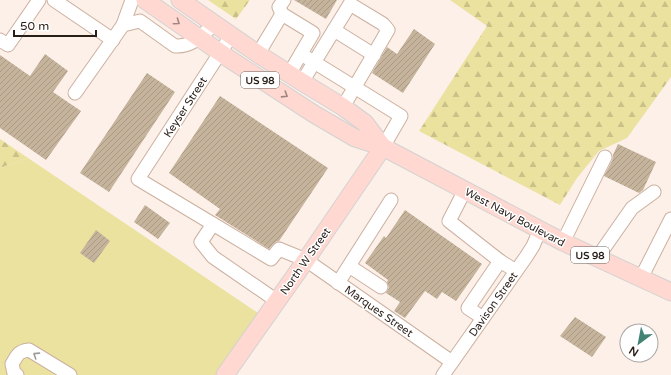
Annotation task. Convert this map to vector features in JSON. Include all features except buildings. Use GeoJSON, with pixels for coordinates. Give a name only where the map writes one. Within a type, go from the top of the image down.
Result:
{"type":"FeatureCollection","features":[{"type":"Feature","properties":{"kind":"main road","name":"West Navy Boulevard"},"geometry":{"type":"LineString","coordinates":[[145,0],[261,80],[355,138],[383,146],[563,242],[671,292]]}},
{"type":"Feature","properties":{"kind":"main road","name":"West Navy Boulevard"},"geometry":{"type":"LineString","coordinates":[[180,0],[258,54],[343,107],[364,123],[383,146]]}},
{"type":"Feature","properties":{"kind":"main road","name":"North W Street"},"geometry":{"type":"LineString","coordinates":[[225,375],[306,260],[383,146]]}},
{"type":"Feature","properties":{"kind":"street"},"geometry":{"type":"LineString","coordinates":[[0,40],[8,45],[39,0]]}},
{"type":"Feature","properties":{"kind":"street"},"geometry":{"type":"LineString","coordinates":[[54,0],[113,40]]}},
{"type":"Feature","properties":{"kind":"street"},"geometry":{"type":"LineString","coordinates":[[75,93],[123,25],[132,0]]}},
{"type":"Feature","properties":{"kind":"street"},"geometry":{"type":"LineString","coordinates":[[284,0],[279,7],[282,14],[327,42]]}},
{"type":"Feature","properties":{"kind":"street"},"geometry":{"type":"LineString","coordinates":[[296,78],[314,62],[350,4],[383,24],[388,30],[343,107]]}},
{"type":"Feature","properties":{"kind":"street"},"geometry":{"type":"LineString","coordinates":[[258,54],[282,14]]}},
{"type":"Feature","properties":{"kind":"street"},"geometry":{"type":"LineString","coordinates":[[123,25],[140,21],[175,46],[180,46],[200,38],[214,24]]}},
{"type":"Feature","properties":{"kind":"street"},"geometry":{"type":"LineString","coordinates":[[334,30],[374,55]]}},
{"type":"Feature","properties":{"kind":"street"},"geometry":{"type":"LineString","coordinates":[[296,78],[301,54],[313,33]]}},
{"type":"Feature","properties":{"kind":"street","name":"Keyser Street"},"geometry":{"type":"LineString","coordinates":[[213,224],[138,179],[231,36]]}},
{"type":"Feature","properties":{"kind":"street"},"geometry":{"type":"LineString","coordinates":[[301,54],[401,116],[383,146]]}},
{"type":"Feature","properties":{"kind":"street"},"geometry":{"type":"LineString","coordinates":[[563,242],[605,157]]}},
{"type":"Feature","properties":{"kind":"street"},"geometry":{"type":"LineString","coordinates":[[464,190],[449,222],[500,261],[516,271]]}},
{"type":"Feature","properties":{"kind":"street"},"geometry":{"type":"LineString","coordinates":[[597,258],[632,208],[654,192]]}},
{"type":"Feature","properties":{"kind":"street"},"geometry":{"type":"LineString","coordinates":[[338,283],[391,200]]}},
{"type":"Feature","properties":{"kind":"street"},"geometry":{"type":"LineString","coordinates":[[641,278],[671,219]]}},
{"type":"Feature","properties":{"kind":"street"},"geometry":{"type":"LineString","coordinates":[[213,224],[201,242],[213,257],[277,301]]}},
{"type":"Feature","properties":{"kind":"street","name":"Marques Street"},"geometry":{"type":"LineString","coordinates":[[213,224],[270,259],[279,249],[306,260],[452,362]]}},
{"type":"Feature","properties":{"kind":"street","name":"Davison Street"},"geometry":{"type":"LineString","coordinates":[[443,375],[533,246],[540,230]]}},
{"type":"Feature","properties":{"kind":"street"},"geometry":{"type":"LineString","coordinates":[[483,318],[468,308],[500,261]]}},
{"type":"Feature","properties":{"kind":"street"},"geometry":{"type":"LineString","coordinates":[[349,266],[381,287]]}},
{"type":"Feature","properties":{"kind":"street"},"geometry":{"type":"LineString","coordinates":[[17,375],[14,373],[12,364],[17,355],[23,351],[29,350],[70,375]]}},
{"type":"Feature","properties":{"kind":"green space"},"geometry":{"type":"Polygon","coordinates":[[[208,0],[250,0],[236,19],[208,0]]]}},
{"type":"Feature","properties":{"kind":"green space"},"geometry":{"type":"Polygon","coordinates":[[[450,0],[671,0],[671,77],[627,138],[599,151],[577,178],[560,205],[419,131],[487,26],[450,0]]]}},
{"type":"Feature","properties":{"kind":"green space"},"geometry":{"type":"Polygon","coordinates":[[[0,139],[28,158],[0,168],[0,139]]]}},
{"type":"Feature","properties":{"kind":"green space"},"geometry":{"type":"Polygon","coordinates":[[[28,158],[261,315],[219,375],[0,375],[0,168],[28,158]]]}}]}
